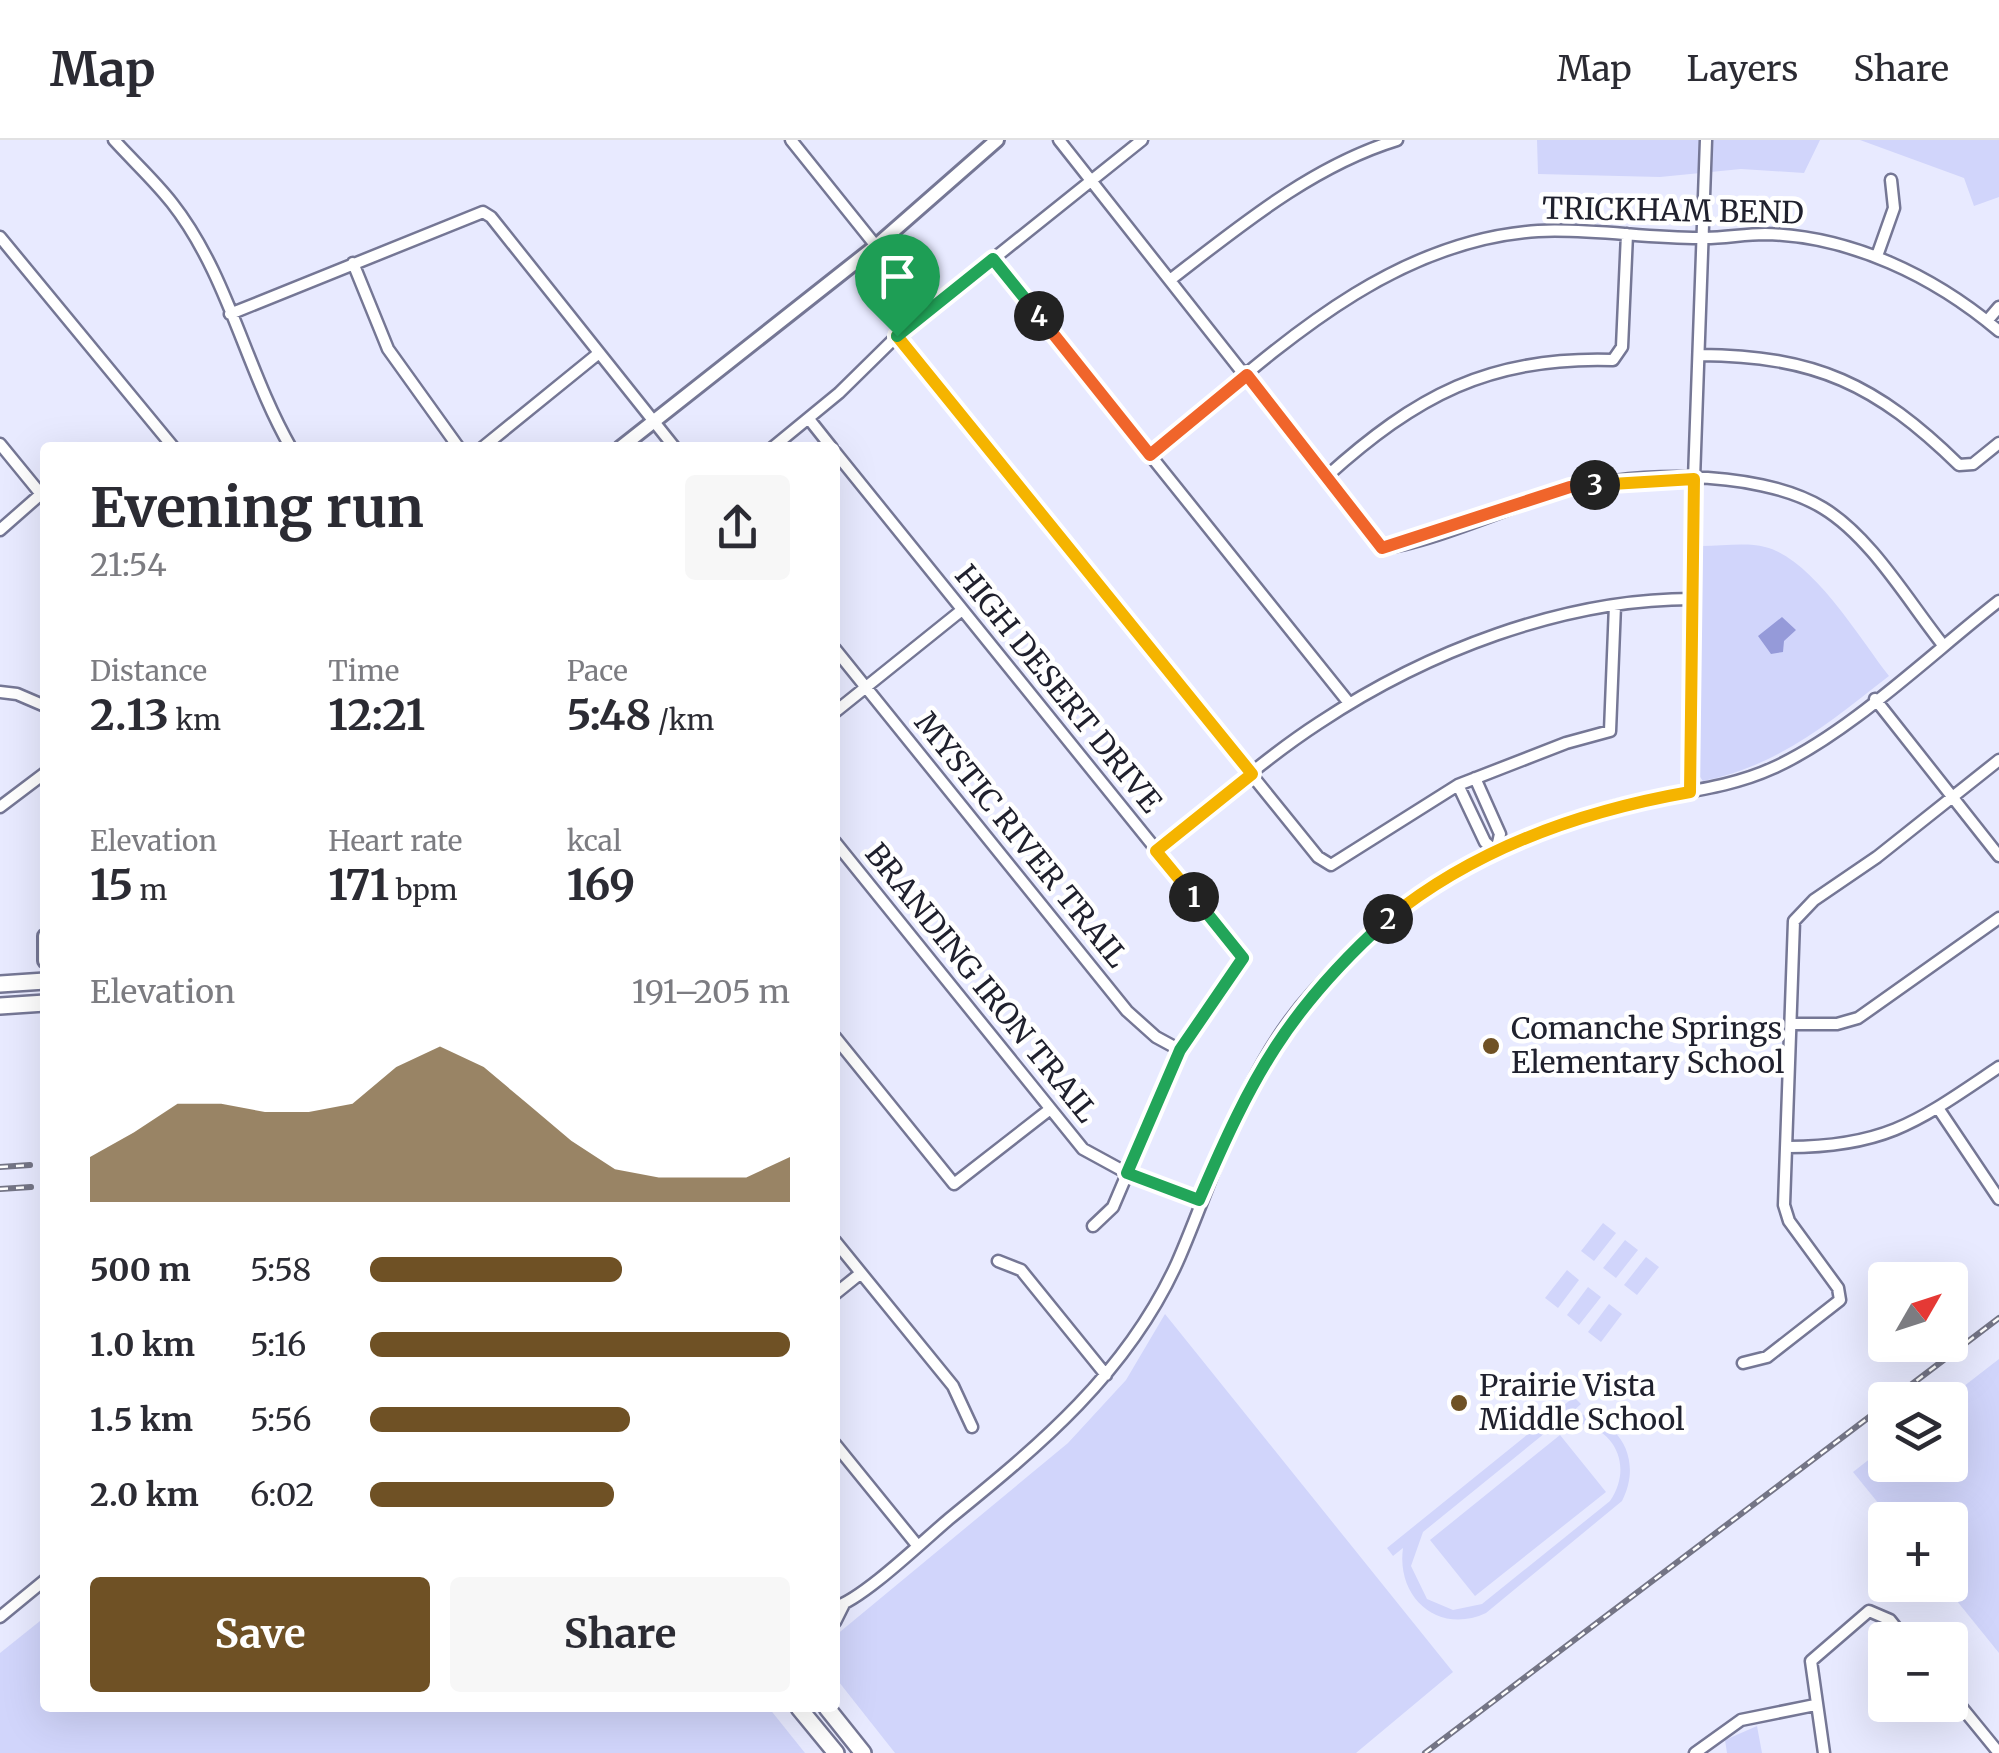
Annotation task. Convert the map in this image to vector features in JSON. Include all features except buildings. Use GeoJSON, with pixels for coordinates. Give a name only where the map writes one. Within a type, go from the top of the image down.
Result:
{"type":"FeatureCollection","features":[{"type":"Feature","properties":{"kind":"main road"},"geometry":{"type":"LineString","coordinates":[[0,984],[40,981]]}},
{"type":"Feature","properties":{"kind":"main road"},"geometry":{"type":"LineString","coordinates":[[0,1006],[40,1003]]}},
{"type":"Feature","properties":{"kind":"main road"},"geometry":{"type":"LineString","coordinates":[[802,1712],[836,1753]]}},
{"type":"Feature","properties":{"kind":"main road"},"geometry":{"type":"LineString","coordinates":[[829,1712],[863,1753]]}},
{"type":"Feature","properties":{"kind":"street"},"geometry":{"type":"LineString","coordinates":[[114,140],[174,204],[230,314],[258,387],[288,442]]}},
{"type":"Feature","properties":{"kind":"street"},"geometry":{"type":"LineString","coordinates":[[791,140],[876,246]]}},
{"type":"Feature","properties":{"kind":"street"},"geometry":{"type":"LineString","coordinates":[[627,442],[876,246],[996,140]]}},
{"type":"Feature","properties":{"kind":"street"},"geometry":{"type":"LineString","coordinates":[[1059,140],[1382,548],[1570,487],[1694,479],[1782,488],[1825,509],[1862,543],[1943,644]]}},
{"type":"Feature","properties":{"kind":"street"},"geometry":{"type":"LineString","coordinates":[[780,442],[897,336],[1142,140]]}},
{"type":"Feature","properties":{"kind":"street"},"geometry":{"type":"LineString","coordinates":[[1170,280],[1287,193],[1371,148],[1397,140]]}},
{"type":"Feature","properties":{"kind":"street"},"geometry":{"type":"LineString","coordinates":[[1690,792],[1694,479],[1706,140]]}},
{"type":"Feature","properties":{"kind":"street"},"geometry":{"type":"LineString","coordinates":[[1878,256],[1894,208],[1891,180]]}},
{"type":"Feature","properties":{"kind":"street"},"geometry":{"type":"LineString","coordinates":[[230,314],[482,212],[492,216],[671,442]]}},
{"type":"Feature","properties":{"kind":"street","name":"TRICKHAM BEND"},"geometry":{"type":"LineString","coordinates":[[1150,455],[1333,306],[1412,264],[1483,241],[1534,231],[1704,238],[1764,234],[1827,240],[1878,256],[1937,287],[1999,331]]}},
{"type":"Feature","properties":{"kind":"street"},"geometry":{"type":"LineString","coordinates":[[1326,477],[1371,437],[1420,402],[1460,382],[1525,364],[1613,360],[1622,347],[1627,234]]}},
{"type":"Feature","properties":{"kind":"street"},"geometry":{"type":"LineString","coordinates":[[0,237],[169,442]]}},
{"type":"Feature","properties":{"kind":"street"},"geometry":{"type":"LineString","coordinates":[[993,259],[1350,703]]}},
{"type":"Feature","properties":{"kind":"street"},"geometry":{"type":"LineString","coordinates":[[353,262],[388,349],[456,442]]}},
{"type":"Feature","properties":{"kind":"street"},"geometry":{"type":"LineString","coordinates":[[1988,321],[1999,307]]}},
{"type":"Feature","properties":{"kind":"street"},"geometry":{"type":"LineString","coordinates":[[897,336],[1318,858],[1330,865],[1474,778],[1610,731],[1614,605]]}},
{"type":"Feature","properties":{"kind":"street"},"geometry":{"type":"LineString","coordinates":[[489,442],[599,353]]}},
{"type":"Feature","properties":{"kind":"street"},"geometry":{"type":"LineString","coordinates":[[1700,354],[1755,355],[1788,362],[1862,388],[1904,413],[1959,465],[1973,464],[1999,443]]}},
{"type":"Feature","properties":{"kind":"street","name":"HIGH DESERT DRIVE"},"geometry":{"type":"LineString","coordinates":[[809,419],[827,442]]}},
{"type":"Feature","properties":{"kind":"street"},"geometry":{"type":"LineString","coordinates":[[0,444],[40,493]]}},
{"type":"Feature","properties":{"kind":"street","name":"HIGH DESERT DRIVE"},"geometry":{"type":"LineString","coordinates":[[840,459],[1243,958],[1180,1050]]}},
{"type":"Feature","properties":{"kind":"street"},"geometry":{"type":"LineString","coordinates":[[0,530],[40,499]]}},
{"type":"Feature","properties":{"kind":"street"},"geometry":{"type":"LineString","coordinates":[[1156,851],[1350,703],[1463,649],[1542,622],[1614,605],[1692,599]]}},
{"type":"Feature","properties":{"kind":"street"},"geometry":{"type":"LineString","coordinates":[[840,1605],[1044,1442],[1106,1375],[1169,1279],[1251,1084],[1311,994],[1399,910],[1496,852],[1599,811],[1742,780],[1786,762],[1875,699],[1999,601]]}},
{"type":"Feature","properties":{"kind":"street"},"geometry":{"type":"LineString","coordinates":[[840,708],[962,610]]}},
{"type":"Feature","properties":{"kind":"street","name":"MYSTIC RIVER TRAIL"},"geometry":{"type":"LineString","coordinates":[[840,655],[1128,1010],[1156,1037],[1180,1050]]}},
{"type":"Feature","properties":{"kind":"street"},"geometry":{"type":"LineString","coordinates":[[0,692],[18,694],[40,704]]}},
{"type":"Feature","properties":{"kind":"street"},"geometry":{"type":"LineString","coordinates":[[1875,699],[1999,856]]}},
{"type":"Feature","properties":{"kind":"street"},"geometry":{"type":"LineString","coordinates":[[1743,1364],[1767,1356],[1840,1300],[1838,1288],[1789,1221],[1784,1205],[1794,921],[1798,914],[1999,760]]}},
{"type":"Feature","properties":{"kind":"street"},"geometry":{"type":"LineString","coordinates":[[0,807],[40,778]]}},
{"type":"Feature","properties":{"kind":"street"},"geometry":{"type":"LineString","coordinates":[[1474,778],[1500,834],[1496,852]]}},
{"type":"Feature","properties":{"kind":"street"},"geometry":{"type":"LineString","coordinates":[[1458,786],[1484,842],[1496,852]]}},
{"type":"Feature","properties":{"kind":"street","name":"BRANDING IRON TRAIL"},"geometry":{"type":"LineString","coordinates":[[840,848],[1083,1150],[1127,1173],[1199,1200]]}},
{"type":"Feature","properties":{"kind":"street"},"geometry":{"type":"LineString","coordinates":[[840,865],[848,858]]}},
{"type":"Feature","properties":{"kind":"street"},"geometry":{"type":"LineString","coordinates":[[1792,1024],[1836,1024],[1858,1018],[1999,918]]}},
{"type":"Feature","properties":{"kind":"street"},"geometry":{"type":"LineString","coordinates":[[840,1043],[954,1184],[1049,1110]]}},
{"type":"Feature","properties":{"kind":"street"},"geometry":{"type":"LineString","coordinates":[[1093,1226],[1114,1206],[1180,1050]]}},
{"type":"Feature","properties":{"kind":"street"},"geometry":{"type":"LineString","coordinates":[[1788,1147],[1843,1146],[1880,1138],[1938,1108],[1999,1067]]}},
{"type":"Feature","properties":{"kind":"street"},"geometry":{"type":"LineString","coordinates":[[1938,1108],[1999,1200]]}},
{"type":"Feature","properties":{"kind":"street"},"geometry":{"type":"LineString","coordinates":[[840,1247],[954,1386],[972,1427]]}},
{"type":"Feature","properties":{"kind":"street"},"geometry":{"type":"LineString","coordinates":[[998,1261],[1021,1270],[1106,1375]]}},
{"type":"Feature","properties":{"kind":"street"},"geometry":{"type":"LineString","coordinates":[[840,1290],[861,1274]]}},
{"type":"Feature","properties":{"kind":"street"},"geometry":{"type":"LineString","coordinates":[[840,1450],[917,1546]]}},
{"type":"Feature","properties":{"kind":"street"},"geometry":{"type":"LineString","coordinates":[[0,1617],[40,1584]]}},
{"type":"Feature","properties":{"kind":"street"},"geometry":{"type":"LineString","coordinates":[[1824,1753],[1811,1661],[1869,1611],[1878,1612],[1888,1622]]}},
{"type":"Feature","properties":{"kind":"street"},"geometry":{"type":"LineString","coordinates":[[1695,1753],[1741,1720],[1815,1705]]}},
{"type":"Feature","properties":{"kind":"street"},"geometry":{"type":"LineString","coordinates":[[1968,1715],[1999,1752]]}},
{"type":"Feature","properties":{"kind":"shaded area"},"geometry":{"type":"Polygon","coordinates":[[[1537,140],[1820,140],[1804,173],[1741,169],[1660,177],[1538,174],[1537,140]]]}},
{"type":"Feature","properties":{"kind":"shaded area"},"geometry":{"type":"Polygon","coordinates":[[[1860,140],[1999,140],[1999,197],[1974,206],[1964,178],[1860,140]]]}},
{"type":"Feature","properties":{"kind":"shaded area"},"geometry":{"type":"Polygon","coordinates":[[[1750,545],[1783,554],[1834,602],[1889,676],[1779,753],[1703,781],[1695,770],[1702,546],[1750,545]]]}},
{"type":"Feature","properties":{"kind":"shaded area"},"geometry":{"type":"Polygon","coordinates":[[[1603,1223],[1616,1233],[1594,1261],[1581,1251],[1603,1223]]]}},
{"type":"Feature","properties":{"kind":"shaded area"},"geometry":{"type":"Polygon","coordinates":[[[1625,1240],[1638,1250],[1616,1278],[1603,1268],[1625,1240]]]}},
{"type":"Feature","properties":{"kind":"shaded area"},"geometry":{"type":"Polygon","coordinates":[[[1646,1257],[1659,1267],[1637,1295],[1624,1285],[1646,1257]]]}},
{"type":"Feature","properties":{"kind":"shaded area"},"geometry":{"type":"Polygon","coordinates":[[[1567,1270],[1579,1280],[1558,1308],[1545,1298],[1567,1270]]]}},
{"type":"Feature","properties":{"kind":"shaded area"},"geometry":{"type":"Polygon","coordinates":[[[1588,1287],[1601,1297],[1579,1325],[1567,1315],[1588,1287]]]}},
{"type":"Feature","properties":{"kind":"shaded area"},"geometry":{"type":"Polygon","coordinates":[[[1609,1304],[1622,1314],[1601,1342],[1588,1332],[1609,1304]]]}},
{"type":"Feature","properties":{"kind":"shaded area"},"geometry":{"type":"Polygon","coordinates":[[[1165,1314],[1453,1672],[1356,1753],[895,1753],[840,1683],[840,1632],[1068,1443],[1126,1380],[1165,1314]]]}},
{"type":"Feature","properties":{"kind":"shaded area"},"geometry":{"type":"Polygon","coordinates":[[[1999,1359],[1999,1653],[1958,1602],[1968,1602],[1968,1502],[1877,1502],[1853,1472],[1868,1460],[1868,1482],[1968,1482],[1968,1383],[1999,1359]]]}},
{"type":"Feature","properties":{"kind":"shaded area"},"geometry":{"type":"Polygon","coordinates":[[[1574,1397],[1581,1404],[1571,1413],[1602,1422],[1614,1431],[1628,1455],[1630,1470],[1622,1501],[1486,1613],[1452,1619],[1424,1608],[1406,1582],[1403,1548],[1393,1556],[1387,1548],[1574,1397]],[[1565,1424],[1545,1433],[1423,1532],[1411,1566],[1427,1599],[1453,1610],[1482,1604],[1610,1501],[1617,1489],[1620,1464],[1612,1443],[1592,1427],[1565,1424]]]}},
{"type":"Feature","properties":{"kind":"shaded area"},"geometry":{"type":"Polygon","coordinates":[[[1560,1435],[1606,1492],[1475,1596],[1430,1540],[1560,1435]]]}},
{"type":"Feature","properties":{"kind":"shaded area"},"geometry":{"type":"Polygon","coordinates":[[[40,1621],[40,1712],[772,1712],[805,1753],[0,1753],[0,1653],[40,1621]]]}},
{"type":"Feature","properties":{"kind":"shaded area"},"geometry":{"type":"Polygon","coordinates":[[[1757,1726],[1762,1753],[1727,1753],[1725,1740],[1757,1726]]]}},
{"type":"Feature","properties":{"kind":"water"},"geometry":{"type":"Polygon","coordinates":[[[1782,617],[1796,630],[1784,641],[1783,652],[1771,654],[1758,636],[1782,617]]]}},
{"type":"Feature","properties":{"kind":"railway"},"geometry":{"type":"LineString","coordinates":[[0,1167],[30,1165]]}},
{"type":"Feature","properties":{"kind":"railway"},"geometry":{"type":"LineString","coordinates":[[0,1189],[31,1187]]}},
{"type":"Feature","properties":{"kind":"railway"},"geometry":{"type":"LineString","coordinates":[[1915,1382],[1999,1318]]}},
{"type":"Feature","properties":{"kind":"railway"},"geometry":{"type":"LineString","coordinates":[[1425,1753],[1868,1418]]}},
{"type":"Feature","properties":{"kind":"place","name":"Comanche Springs Elementary School"},"geometry":{"type":"Point","coordinates":[1491,1046]}},
{"type":"Feature","properties":{"kind":"place","name":"Prairie Vista Middle School"},"geometry":{"type":"Point","coordinates":[1459,1403]}},
{"type":"Feature","properties":{"kind":"route"},"geometry":{"type":"LineString","coordinates":[[993,259],[1150,455],[1247,375],[1382,548],[1570,487],[1694,479],[1690,792],[1622,805],[1544,830],[1453,874],[1389,918],[1311,994],[1286,1027],[1241,1103],[1199,1200],[1127,1173],[1180,1050],[1243,958],[1156,851],[1252,774],[897,336],[993,259]]}}]}
